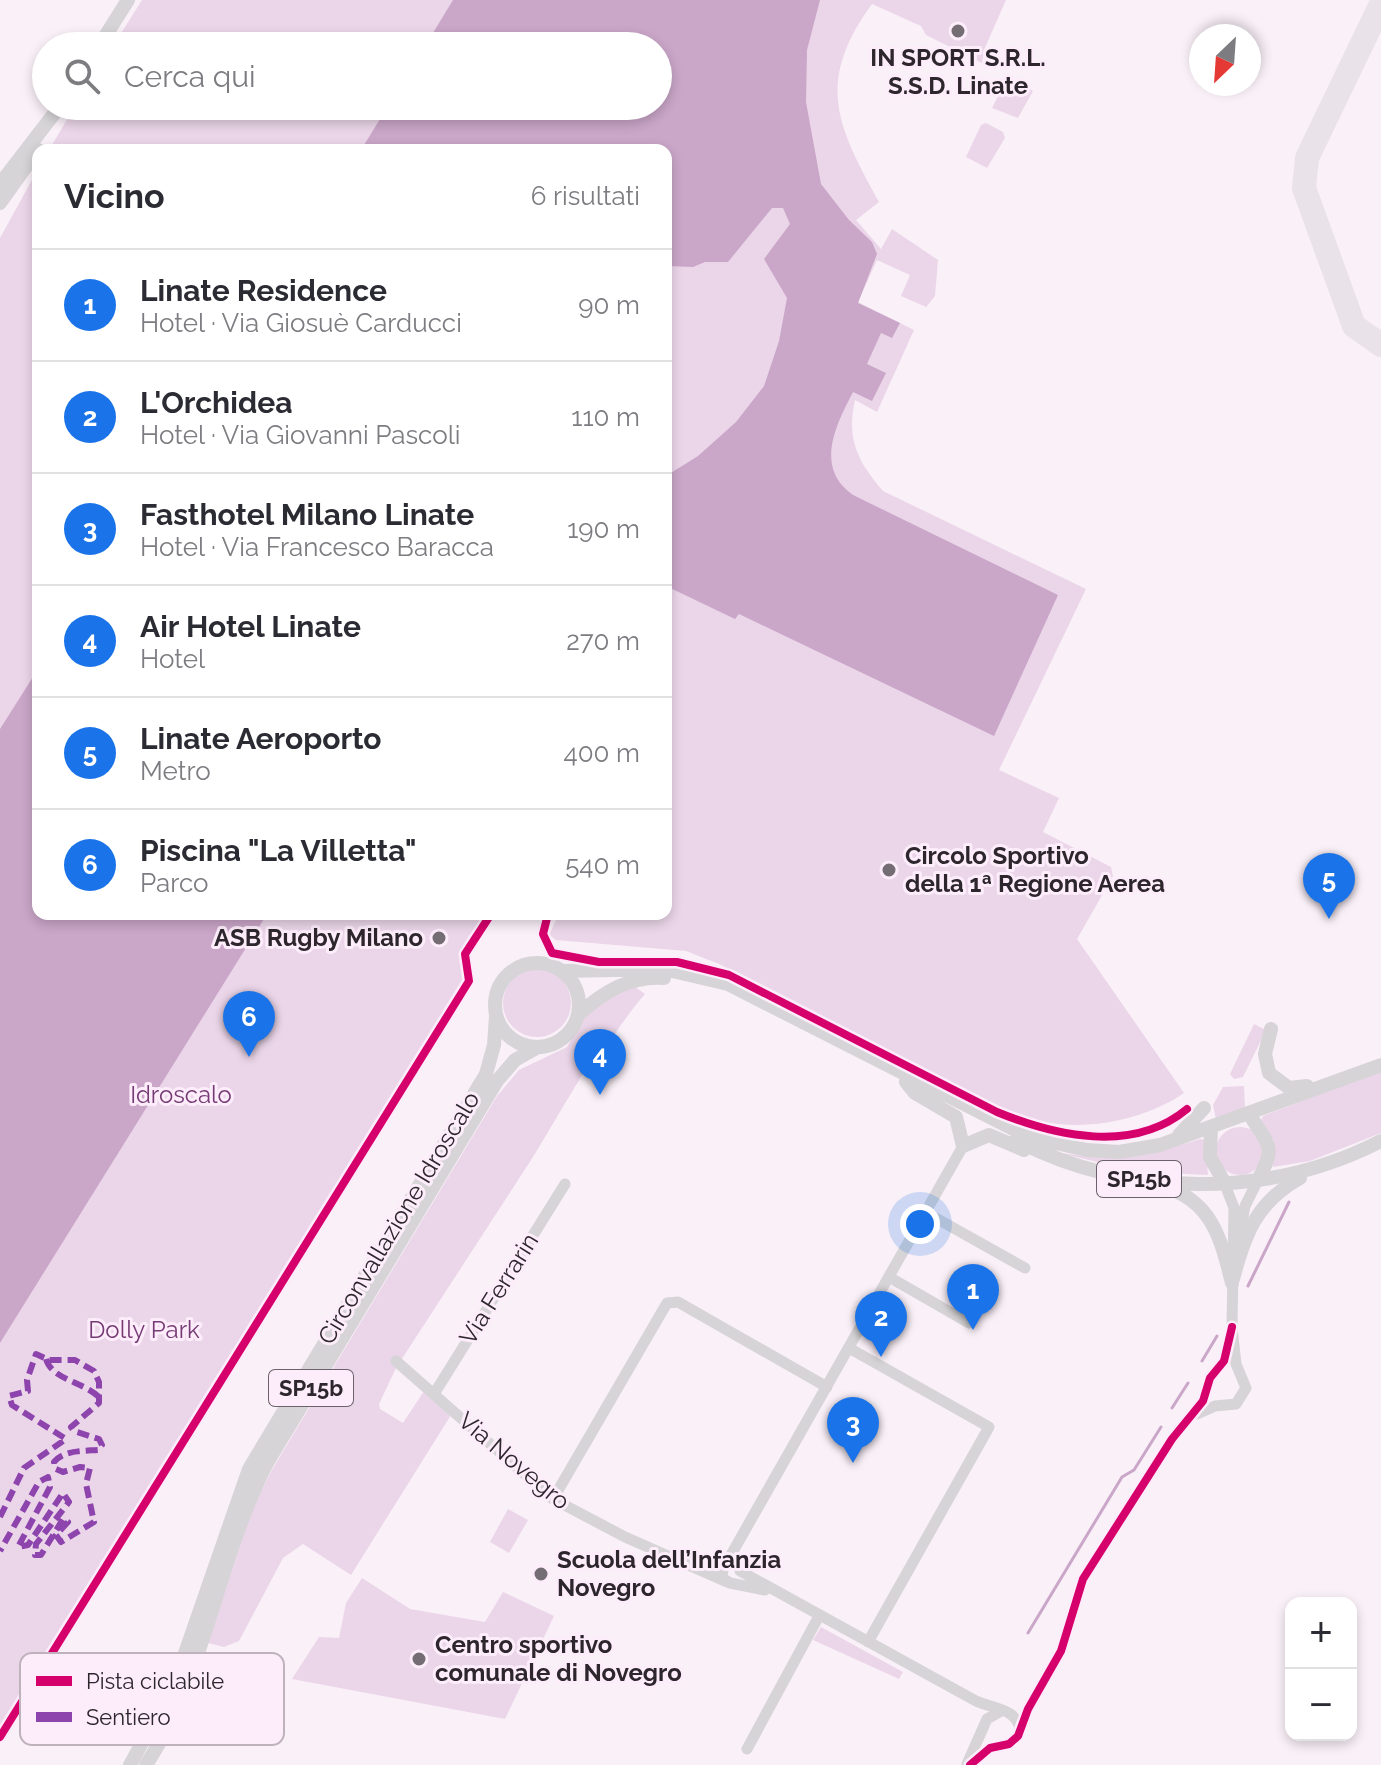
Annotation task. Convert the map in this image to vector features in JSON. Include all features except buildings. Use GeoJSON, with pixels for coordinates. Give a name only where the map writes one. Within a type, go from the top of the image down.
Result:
{"type":"FeatureCollection","features":[{"type":"Feature","properties":{"kind":"main road"},"geometry":{"type":"LineString","coordinates":[[108,32],[128,0]]}},
{"type":"Feature","properties":{"kind":"main road"},"geometry":{"type":"LineString","coordinates":[[0,184],[51,120]]}},
{"type":"Feature","properties":{"kind":"main road"},"geometry":{"type":"LineString","coordinates":[[41,144],[54,120]]}},
{"type":"Feature","properties":{"kind":"main road"},"geometry":{"type":"LineString","coordinates":[[0,203],[32,158]]}},
{"type":"Feature","properties":{"kind":"main road","name":"SP15b"},"geometry":{"type":"LineString","coordinates":[[496,1016],[495,994],[511,971],[537,962],[562,971],[654,968],[707,977],[749,993],[1036,1140],[1103,1152],[1160,1145],[1250,1115],[1381,1065]]}},
{"type":"Feature","properties":{"kind":"main road"},"geometry":{"type":"LineString","coordinates":[[562,971],[577,991],[578,1015]]}},
{"type":"Feature","properties":{"kind":"main road","name":"SP15b"},"geometry":{"type":"LineString","coordinates":[[538,1047],[553,1044],[566,1035],[578,1015],[608,991],[640,979],[685,981],[744,1001],[1056,1160],[1119,1176],[1178,1183],[1258,1180],[1313,1170],[1381,1141]]}},
{"type":"Feature","properties":{"kind":"main road"},"geometry":{"type":"LineString","coordinates":[[496,1016],[510,1038],[538,1047]]}},
{"type":"Feature","properties":{"kind":"main road","name":"Circonvallazione Idroscalo"},"geometry":{"type":"LineString","coordinates":[[185,1653],[249,1469],[486,1074],[494,1045],[496,1016]]}},
{"type":"Feature","properties":{"kind":"main road"},"geometry":{"type":"LineString","coordinates":[[1271,1029],[1267,1066],[1278,1083],[1297,1089],[1342,1078]]}},
{"type":"Feature","properties":{"kind":"main road","name":"Circonvallazione Idroscalo"},"geometry":{"type":"LineString","coordinates":[[198,1653],[248,1503],[267,1463],[497,1081],[515,1060],[538,1047]]}},
{"type":"Feature","properties":{"kind":"main road"},"geometry":{"type":"LineString","coordinates":[[906,1082],[915,1093],[958,1118],[963,1146],[973,1139],[993,1135],[1031,1154],[1056,1160]]}},
{"type":"Feature","properties":{"kind":"main road"},"geometry":{"type":"LineString","coordinates":[[1160,1145],[1183,1132],[1204,1108]]}},
{"type":"Feature","properties":{"kind":"main road"},"geometry":{"type":"LineString","coordinates":[[1250,1115],[1270,1146],[1269,1158],[1258,1180]]}},
{"type":"Feature","properties":{"kind":"main road","name":"SP15b"},"geometry":{"type":"LineString","coordinates":[[1211,1128],[1210,1157],[1224,1182]]}},
{"type":"Feature","properties":{"kind":"main road"},"geometry":{"type":"LineString","coordinates":[[1232,1283],[1245,1235],[1258,1212],[1280,1189],[1313,1170]]}},
{"type":"Feature","properties":{"kind":"main road"},"geometry":{"type":"LineString","coordinates":[[1119,1176],[1171,1189],[1200,1206],[1220,1236],[1232,1283]]}},
{"type":"Feature","properties":{"kind":"main road","name":"Circonvallazione Idroscalo"},"geometry":{"type":"LineString","coordinates":[[130,1765],[141,1745]]}},
{"type":"Feature","properties":{"kind":"main road","name":"Circonvallazione Idroscalo"},"geometry":{"type":"LineString","coordinates":[[146,1765],[156,1745]]}},
{"type":"Feature","properties":{"kind":"street"},"geometry":{"type":"LineString","coordinates":[[738,1541],[738,1580],[729,1583],[722,1578],[723,1569],[738,1541],[963,1146]]}},
{"type":"Feature","properties":{"kind":"street"},"geometry":{"type":"LineString","coordinates":[[1232,1283],[1244,1210],[1258,1180]]}},
{"type":"Feature","properties":{"kind":"street"},"geometry":{"type":"LineString","coordinates":[[1189,1418],[1221,1406],[1233,1405],[1243,1398],[1246,1387],[1240,1374],[1232,1327],[1235,1211],[1224,1182]]}},
{"type":"Feature","properties":{"kind":"street","name":"Via Ferrarin"},"geometry":{"type":"LineString","coordinates":[[434,1394],[565,1184]]}},
{"type":"Feature","properties":{"kind":"street"},"geometry":{"type":"LineString","coordinates":[[925,1212],[1025,1268]]}},
{"type":"Feature","properties":{"kind":"street"},"geometry":{"type":"LineString","coordinates":[[889,1277],[969,1323]]}},
{"type":"Feature","properties":{"kind":"street"},"geometry":{"type":"LineString","coordinates":[[553,1499],[667,1303],[678,1302],[827,1387]]}},
{"type":"Feature","properties":{"kind":"street"},"geometry":{"type":"LineString","coordinates":[[1218,1371],[1232,1327]]}},
{"type":"Feature","properties":{"kind":"street"},"geometry":{"type":"LineString","coordinates":[[849,1348],[989,1427],[868,1642]]}},
{"type":"Feature","properties":{"kind":"street","name":"Via Novegro"},"geometry":{"type":"LineString","coordinates":[[396,1361],[553,1499],[729,1583],[781,1596]]}},
{"type":"Feature","properties":{"kind":"street"},"geometry":{"type":"LineString","coordinates":[[968,1765],[998,1745],[1013,1742],[1034,1696],[1061,1651],[1072,1603],[1083,1579],[1208,1390],[1210,1378],[1218,1371],[1228,1369],[1240,1374]]}},
{"type":"Feature","properties":{"kind":"street"},"geometry":{"type":"LineString","coordinates":[[1208,1390],[1211,1399],[1221,1406]]}},
{"type":"Feature","properties":{"kind":"street","name":"Via Novegro"},"geometry":{"type":"LineString","coordinates":[[687,1564],[723,1569]]}},
{"type":"Feature","properties":{"kind":"street"},"geometry":{"type":"LineString","coordinates":[[723,1569],[733,1564],[740,1570]]}},
{"type":"Feature","properties":{"kind":"street","name":"Via Novegro"},"geometry":{"type":"LineString","coordinates":[[740,1570],[781,1596],[958,1691],[1016,1717],[1020,1729]]}},
{"type":"Feature","properties":{"kind":"street"},"geometry":{"type":"LineString","coordinates":[[747,1749],[819,1616]]}},
{"type":"Feature","properties":{"kind":"street","name":"Via Novegro"},"geometry":{"type":"LineString","coordinates":[[958,1691],[976,1708],[989,1740],[998,1745]]}},
{"type":"Feature","properties":{"kind":"street"},"geometry":{"type":"LineString","coordinates":[[968,1765],[992,1714],[1021,1706],[1034,1696]]}},
{"type":"Feature","properties":{"kind":"green space"},"geometry":{"type":"Polygon","coordinates":[[[142,0],[1006,0],[984,50],[982,63],[926,35],[921,26],[872,4],[843,57],[838,81],[838,104],[843,127],[879,202],[856,220],[881,249],[892,229],[938,260],[935,296],[926,307],[901,296],[910,275],[877,260],[858,302],[914,330],[877,412],[855,400],[853,438],[861,460],[883,491],[1086,589],[999,770],[1059,798],[1043,832],[1111,867],[1113,876],[1077,939],[1184,1093],[1152,1110],[1114,1121],[1075,1125],[1038,1120],[976,1095],[719,964],[686,951],[556,940],[549,935],[556,920],[672,920],[672,144],[53,144],[67,120],[672,120],[672,32],[122,32],[142,0]]]}},
{"type":"Feature","properties":{"kind":"green space"},"geometry":{"type":"Polygon","coordinates":[[[1008,76],[1033,91],[1018,118],[992,108],[1008,76]]]}},
{"type":"Feature","properties":{"kind":"green space"},"geometry":{"type":"Polygon","coordinates":[[[986,123],[1003,132],[1005,138],[987,168],[966,157],[981,125],[986,123]]]}},
{"type":"Feature","properties":{"kind":"green space","name":"Idroscalo"},"geometry":{"type":"Polygon","coordinates":[[[32,180],[32,920],[483,920],[462,954],[466,980],[46,1653],[20,1653],[20,1695],[0,1727],[0,238],[32,180]]]}},
{"type":"Feature","properties":{"kind":"green space"},"geometry":{"type":"Polygon","coordinates":[[[537,969],[561,979],[571,1003],[561,1027],[537,1037],[513,1027],[503,1003],[513,979],[537,969]]]}},
{"type":"Feature","properties":{"kind":"green space"},"geometry":{"type":"Polygon","coordinates":[[[634,986],[645,994],[602,1052],[597,1050],[533,1157],[396,1368],[379,1404],[380,1409],[403,1423],[424,1391],[451,1415],[351,1575],[303,1544],[283,1558],[239,1641],[224,1647],[208,1643],[253,1507],[273,1468],[497,1096],[519,1070],[567,1047],[590,1008],[634,986]]]}},
{"type":"Feature","properties":{"kind":"green space"},"geometry":{"type":"Polygon","coordinates":[[[1254,1024],[1266,1030],[1243,1077],[1234,1079],[1230,1074],[1254,1024]]]}},
{"type":"Feature","properties":{"kind":"green space"},"geometry":{"type":"Polygon","coordinates":[[[1381,1071],[1381,1133],[1310,1161],[1273,1167],[1274,1141],[1261,1120],[1263,1116],[1381,1071]]]}},
{"type":"Feature","properties":{"kind":"green space"},"geometry":{"type":"Polygon","coordinates":[[[1244,1086],[1245,1108],[1216,1119],[1213,1105],[1223,1087],[1244,1086]]]}},
{"type":"Feature","properties":{"kind":"green space"},"geometry":{"type":"Polygon","coordinates":[[[1240,1127],[1257,1134],[1264,1151],[1257,1168],[1240,1175],[1223,1168],[1216,1151],[1223,1134],[1240,1127]]]}},
{"type":"Feature","properties":{"kind":"green space"},"geometry":{"type":"Polygon","coordinates":[[[1205,1140],[1208,1175],[1140,1172],[1055,1152],[1093,1156],[1128,1155],[1205,1140]]]}},
{"type":"Feature","properties":{"kind":"green space"},"geometry":{"type":"Polygon","coordinates":[[[508,1509],[528,1520],[509,1553],[490,1542],[508,1509]]]}},
{"type":"Feature","properties":{"kind":"green space","name":"Centro sportivo comunale di Novegro"},"geometry":{"type":"Polygon","coordinates":[[[362,1578],[410,1609],[485,1622],[503,1592],[554,1616],[505,1719],[292,1679],[319,1637],[339,1638],[346,1603],[362,1578]]]}},
{"type":"Feature","properties":{"kind":"green space"},"geometry":{"type":"Polygon","coordinates":[[[821,1627],[903,1672],[899,1679],[813,1640],[821,1627]]]}},
{"type":"Feature","properties":{"kind":"shaded area"},"geometry":{"type":"Polygon","coordinates":[[[453,0],[820,0],[807,50],[806,102],[821,184],[849,220],[872,242],[877,254],[858,303],[900,323],[892,338],[881,333],[867,364],[886,373],[872,401],[853,392],[835,432],[831,460],[842,485],[855,496],[1058,595],[994,736],[739,614],[735,619],[672,589],[672,472],[698,456],[736,422],[764,386],[779,341],[787,298],[764,259],[790,224],[783,208],[772,208],[728,262],[672,266],[672,144],[365,144],[379,120],[672,120],[672,32],[434,32],[453,0]]]}},
{"type":"Feature","properties":{"kind":"shaded area","name":"Idroscalo"},"geometry":{"type":"Polygon","coordinates":[[[32,678],[32,920],[263,920],[0,1343],[0,729],[32,678]]]}},
{"type":"Feature","properties":{"kind":"waterway"},"geometry":{"type":"LineString","coordinates":[[1248,1286],[1289,1202]]}},
{"type":"Feature","properties":{"kind":"waterway"},"geometry":{"type":"LineString","coordinates":[[1202,1361],[1217,1336]]}},
{"type":"Feature","properties":{"kind":"waterway"},"geometry":{"type":"LineString","coordinates":[[1172,1408],[1188,1383]]}},
{"type":"Feature","properties":{"kind":"waterway"},"geometry":{"type":"LineString","coordinates":[[1028,1633],[1122,1477],[1134,1470],[1161,1427]]}},
{"type":"Feature","properties":{"kind":"taxiway"},"geometry":{"type":"LineString","coordinates":[[1381,4],[1307,158],[1304,188],[1354,326],[1381,345]]}},
{"type":"Feature","properties":{"kind":"marked path"},"geometry":{"type":"LineString","coordinates":[[0,1517],[24,1468],[66,1439],[12,1405],[9,1396],[28,1391],[27,1380],[36,1354],[49,1360],[75,1360],[94,1371],[99,1382],[99,1403],[71,1427],[74,1431],[99,1439],[102,1445],[98,1450],[68,1453],[54,1462],[56,1469],[63,1472],[80,1467],[90,1468],[86,1484],[94,1522],[61,1542],[56,1535],[68,1522],[63,1519],[41,1555],[35,1555],[36,1544],[69,1502],[63,1493],[28,1545],[18,1547],[50,1487],[48,1477],[39,1482],[0,1551]]}},
{"type":"Feature","properties":{"kind":"marked path"},"geometry":{"type":"LineString","coordinates":[[46,1359],[55,1372],[100,1398]]}},
{"type":"Feature","properties":{"kind":"cycle path"},"geometry":{"type":"LineString","coordinates":[[52,1653],[469,981],[465,954],[487,920]]}},
{"type":"Feature","properties":{"kind":"cycle path"},"geometry":{"type":"LineString","coordinates":[[546,920],[543,934],[552,953],[599,962],[677,962],[729,975],[1020,1121],[1068,1133],[1118,1136],[1143,1132],[1166,1123],[1187,1109]]}},
{"type":"Feature","properties":{"kind":"cycle path"},"geometry":{"type":"LineString","coordinates":[[970,1765],[990,1748],[1009,1744],[1018,1736],[1028,1709],[1061,1651],[1083,1579],[1172,1439],[1203,1401],[1210,1378],[1224,1361],[1232,1327]]}},
{"type":"Feature","properties":{"kind":"cycle path"},"geometry":{"type":"LineString","coordinates":[[0,1737],[20,1705]]}},
{"type":"Feature","properties":{"kind":"place","name":"IN SPORT S.R.L. S.S.D. Linate"},"geometry":{"type":"Point","coordinates":[958,31]}},
{"type":"Feature","properties":{"kind":"place","name":"Circolo Sportivo della 1ª Regione Aerea"},"geometry":{"type":"Point","coordinates":[889,870]}},
{"type":"Feature","properties":{"kind":"place","name":"Linate Aeroporto"},"geometry":{"type":"Point","coordinates":[1329,919]}},
{"type":"Feature","properties":{"kind":"place","name":"ASB Rugby Milano"},"geometry":{"type":"Point","coordinates":[439,938]}},
{"type":"Feature","properties":{"kind":"place","name":"Piscina \"La Villetta\""},"geometry":{"type":"Point","coordinates":[249,1057]}},
{"type":"Feature","properties":{"kind":"place","name":"Air Hotel Linate"},"geometry":{"type":"Point","coordinates":[600,1095]}},
{"type":"Feature","properties":{"kind":"place","name":"Linate Residence"},"geometry":{"type":"Point","coordinates":[973,1330]}},
{"type":"Feature","properties":{"kind":"place","name":"L'Orchidea"},"geometry":{"type":"Point","coordinates":[881,1357]}},
{"type":"Feature","properties":{"kind":"place","name":"Fasthotel Milano Linate"},"geometry":{"type":"Point","coordinates":[853,1463]}},
{"type":"Feature","properties":{"kind":"place","name":"Scuola dell’Infanzia Novegro"},"geometry":{"type":"Point","coordinates":[541,1574]}},
{"type":"Feature","properties":{"kind":"place","name":"Centro sportivo comunale di Novegro"},"geometry":{"type":"Point","coordinates":[419,1659]}},
{"type":"Feature","properties":{"kind":"park label","name":"Dolly Park"},"geometry":{"type":"Point","coordinates":[144,1330]}}]}
